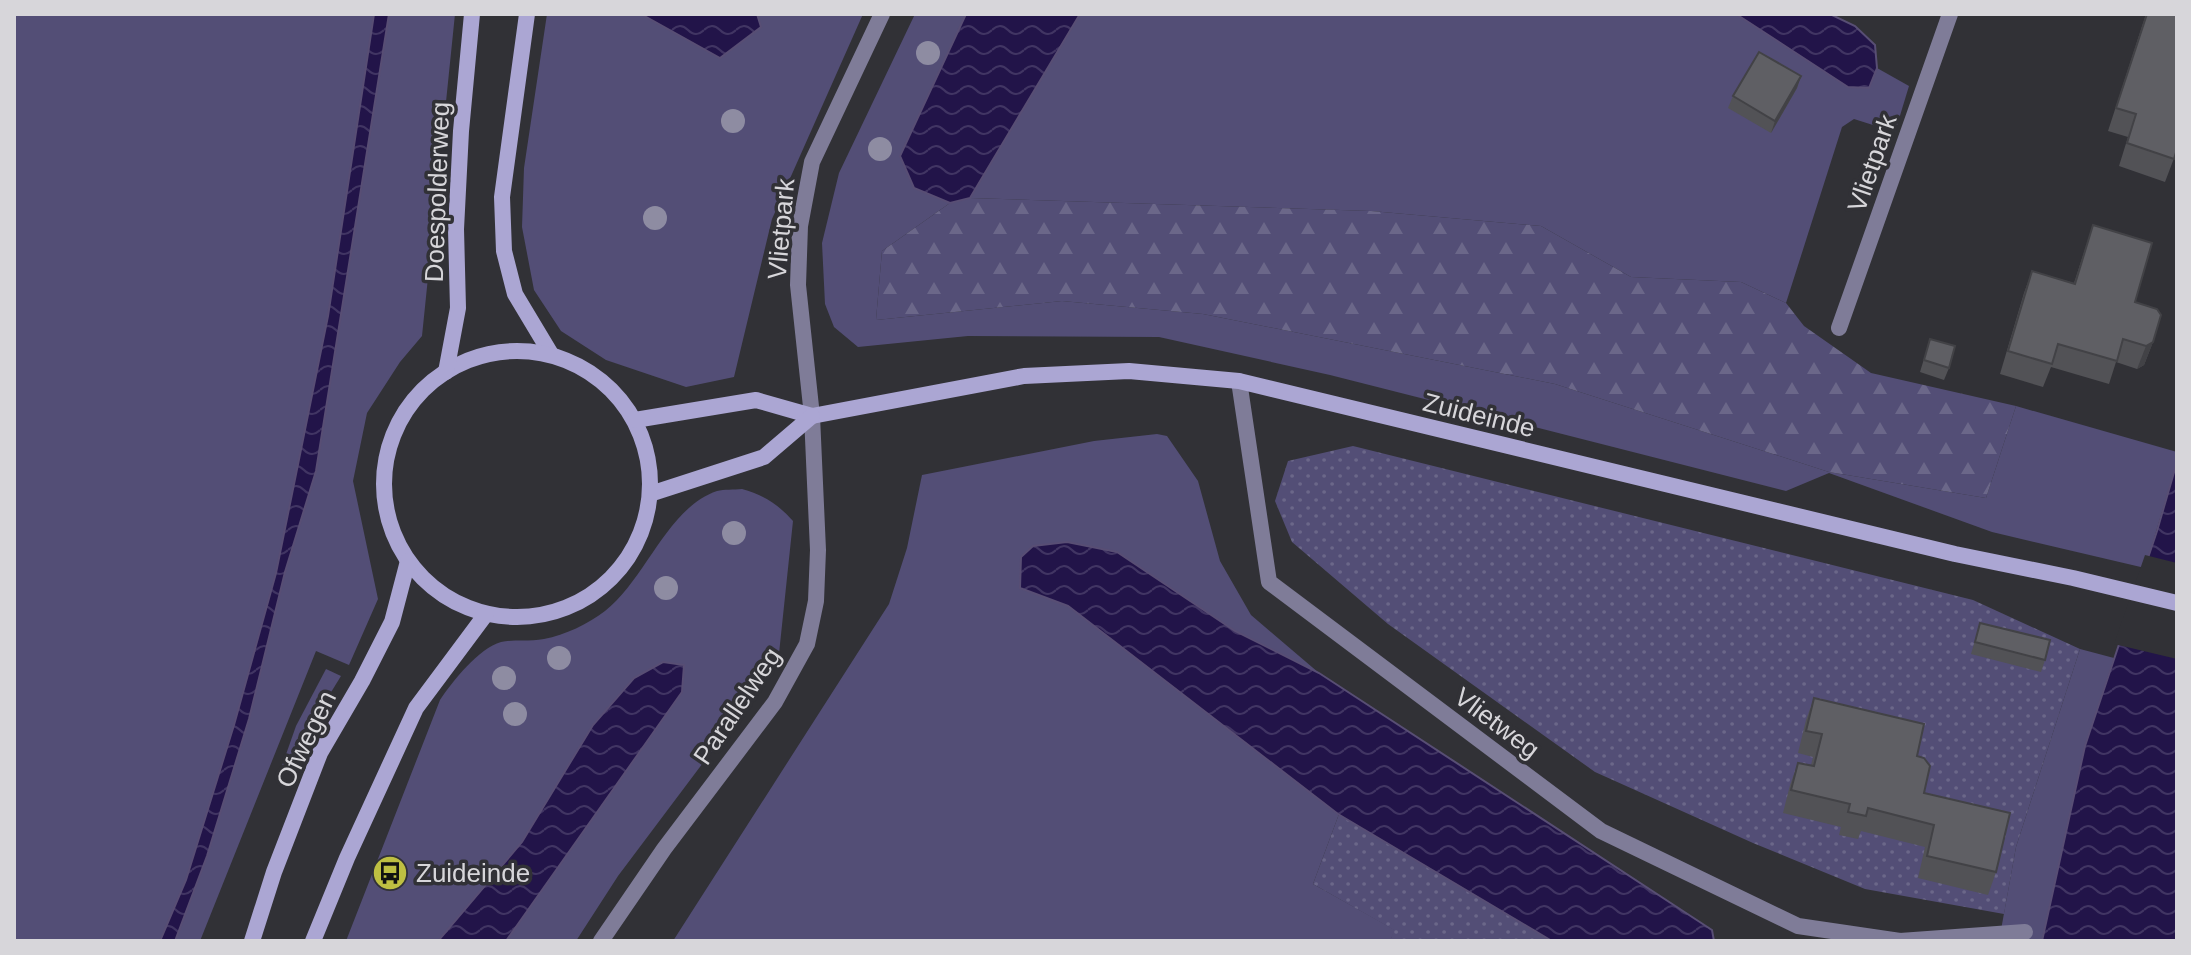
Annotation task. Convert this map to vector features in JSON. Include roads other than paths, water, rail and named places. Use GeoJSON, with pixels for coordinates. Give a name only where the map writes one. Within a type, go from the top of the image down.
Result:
{"type":"FeatureCollection","features":[{"type":"Feature","properties":{"kind":"main road","name":"Doespolderweg"},"geometry":{"type":"LineString","coordinates":[[446,372],[458,308],[457,215],[461,131],[472,14]]}},
{"type":"Feature","properties":{"kind":"main road"},"geometry":{"type":"LineString","coordinates":[[527,14],[502,197],[504,251],[515,294],[551,354]]}},
{"type":"Feature","properties":{"kind":"main road"},"geometry":{"type":"LineString","coordinates":[[497,352],[551,354],[600,379],[614,391],[635,420],[645,443],[650,468],[650,494],[642,532],[623,565],[596,592],[562,610],[543,615],[505,617],[486,614],[442,595],[408,561],[389,523],[384,501],[386,458],[392,437],[413,400],[446,372],[462,362],[497,352]]}},
{"type":"Feature","properties":{"kind":"main road","name":"Zuideinde"},"geometry":{"type":"LineString","coordinates":[[635,420],[756,400],[812,416],[1024,376],[1129,371],[1239,381],[1955,554],[2177,603]]}},
{"type":"Feature","properties":{"kind":"main road","name":"Zuideinde"},"geometry":{"type":"LineString","coordinates":[[650,494],[764,457],[812,416]]}},
{"type":"Feature","properties":{"kind":"main road","name":"Ofwegen"},"geometry":{"type":"LineString","coordinates":[[252,941],[274,872],[320,753],[392,622],[408,561]]}},
{"type":"Feature","properties":{"kind":"main road"},"geometry":{"type":"LineString","coordinates":[[313,941],[347,858],[416,708],[486,614]]}},
{"type":"Feature","properties":{"kind":"street","name":"Vlietpark"},"geometry":{"type":"LineString","coordinates":[[812,416],[798,285],[800,226],[812,162],[882,14]]}},
{"type":"Feature","properties":{"kind":"street","name":"Vlietpark"},"geometry":{"type":"LineString","coordinates":[[1839,328],[1950,14]]}},
{"type":"Feature","properties":{"kind":"street","name":"Vlietweg"},"geometry":{"type":"LineString","coordinates":[[1239,381],[1269,582],[1601,831],[1798,926],[1900,941],[2025,932]]}},
{"type":"Feature","properties":{"kind":"street","name":"Parallelweg"},"geometry":{"type":"LineString","coordinates":[[601,941],[664,849],[775,702],[807,644],[816,601],[817,563],[812,416]]}},
{"type":"Feature","properties":{"kind":"water"},"geometry":{"type":"Polygon","coordinates":[[[374,14],[389,14],[316,471],[285,572],[249,719],[207,856],[175,941],[160,941],[186,880],[234,725],[276,573],[328,316],[374,14]]]}},
{"type":"Feature","properties":{"kind":"water"},"geometry":{"type":"Polygon","coordinates":[[[641,14],[757,14],[761,27],[720,58],[641,14]]]}},
{"type":"Feature","properties":{"kind":"water"},"geometry":{"type":"Polygon","coordinates":[[[966,14],[1080,14],[970,198],[950,203],[914,188],[900,156],[966,14]]]}},
{"type":"Feature","properties":{"kind":"water"},"geometry":{"type":"Polygon","coordinates":[[[1736,14],[1830,14],[1855,26],[1875,45],[1877,68],[1869,88],[1848,87],[1736,14]]]}},
{"type":"Feature","properties":{"kind":"water"},"geometry":{"type":"Polygon","coordinates":[[[2177,462],[2177,941],[2042,941],[2085,746],[2177,462]]]}},
{"type":"Feature","properties":{"kind":"water"},"geometry":{"type":"Polygon","coordinates":[[[1067,542],[1117,552],[1235,631],[1319,673],[1712,930],[1714,941],[1552,941],[1338,814],[1068,606],[1020,588],[1021,557],[1033,546],[1067,542]]]}},
{"type":"Feature","properties":{"kind":"water"},"geometry":{"type":"Polygon","coordinates":[[[663,662],[684,665],[682,692],[506,941],[438,941],[522,842],[593,725],[634,678],[663,662]]]}},
{"type":"Feature","properties":{"kind":"place","name":"Zuideinde"},"geometry":{"type":"Point","coordinates":[390,873]}}]}
